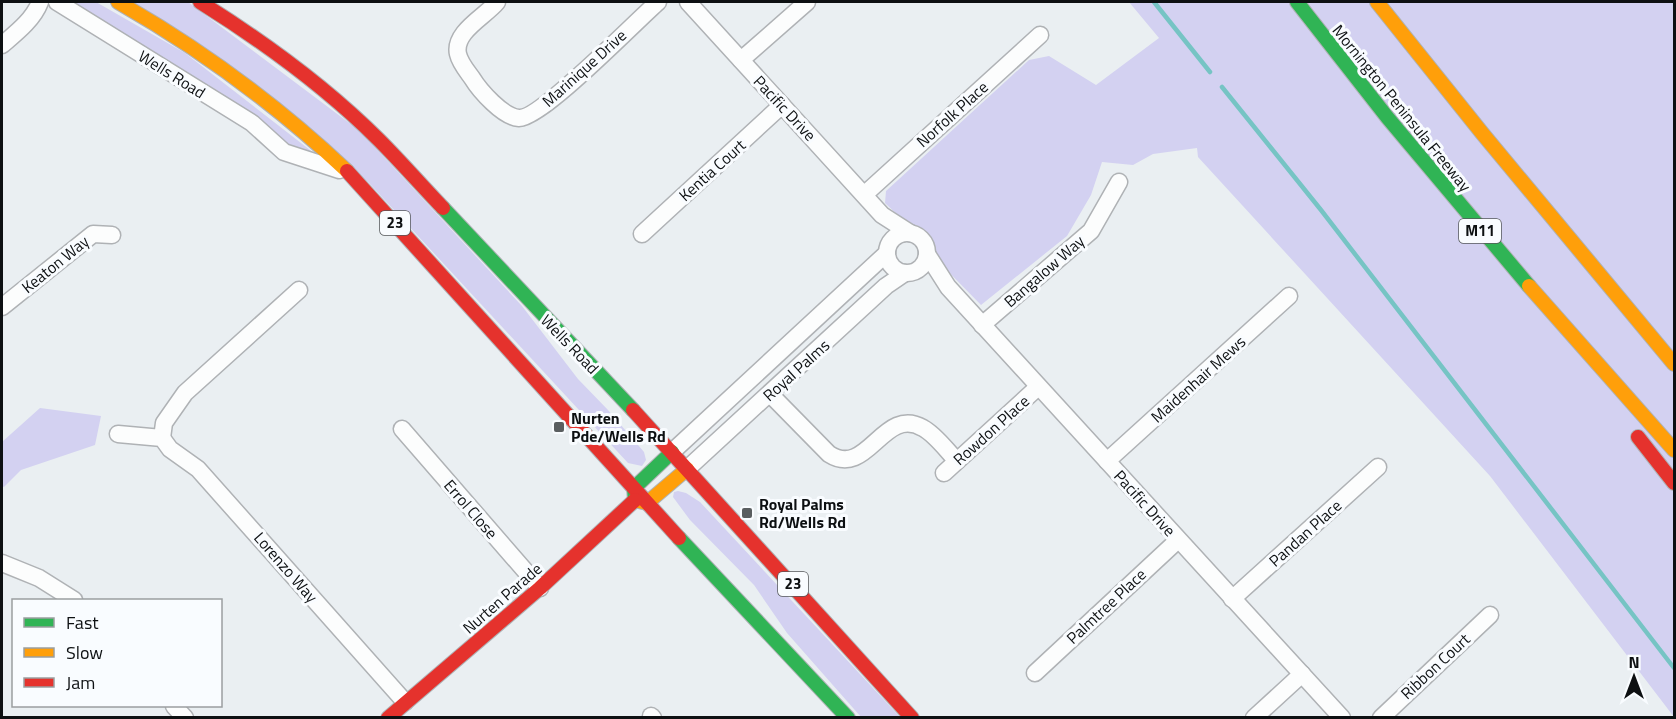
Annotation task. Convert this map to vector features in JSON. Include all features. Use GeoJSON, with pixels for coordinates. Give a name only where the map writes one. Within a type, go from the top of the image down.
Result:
{"type":"FeatureCollection","features":[{"type":"Feature","properties":{"kind":"main road","name":"Wells Road"},"geometry":{"type":"LineString","coordinates":[[118,2],[177,36],[241,80],[297,126],[351,176],[639,497],[848,717]]}},
{"type":"Feature","properties":{"kind":"main road","name":"Wells Road"},"geometry":{"type":"LineString","coordinates":[[200,2],[217,6],[303,74],[378,139],[672,452],[912,717]]}},
{"type":"Feature","properties":{"kind":"main road","name":"Mornington Peninsula Freeway"},"geometry":{"type":"LineString","coordinates":[[1297,2],[1478,229],[1674,450]]}},
{"type":"Feature","properties":{"kind":"main road"},"geometry":{"type":"LineString","coordinates":[[1377,2],[1482,133],[1674,364]]}},
{"type":"Feature","properties":{"kind":"main road"},"geometry":{"type":"LineString","coordinates":[[1478,229],[1591,377]]}},
{"type":"Feature","properties":{"kind":"main road"},"geometry":{"type":"LineString","coordinates":[[1620,300],[1674,349]]}},
{"type":"Feature","properties":{"kind":"main road"},"geometry":{"type":"LineString","coordinates":[[1628,424],[1674,483]]}},
{"type":"Feature","properties":{"kind":"main road","name":"Nurten Parade"},"geometry":{"type":"LineString","coordinates":[[388,717],[540,588],[639,497],[672,452]]}},
{"type":"Feature","properties":{"kind":"main road","name":"Nurten Parade"},"geometry":{"type":"LineString","coordinates":[[639,497],[687,469]]}},
{"type":"Feature","properties":{"kind":"street"},"geometry":{"type":"LineString","coordinates":[[2,45],[23,26],[39,2]]}},
{"type":"Feature","properties":{"kind":"street","name":"Wells Road"},"geometry":{"type":"LineString","coordinates":[[57,2],[252,123],[284,152],[351,176]]}},
{"type":"Feature","properties":{"kind":"street","name":"Marinique Drive"},"geometry":{"type":"LineString","coordinates":[[497,2],[463,34],[457,53],[474,81],[497,106],[507,115],[519,118],[530,116],[556,97],[658,2]]}},
{"type":"Feature","properties":{"kind":"street","name":"Pacific Drive"},"geometry":{"type":"LineString","coordinates":[[688,2],[882,215],[910,233]]}},
{"type":"Feature","properties":{"kind":"street"},"geometry":{"type":"LineString","coordinates":[[741,60],[807,2]]}},
{"type":"Feature","properties":{"kind":"street","name":"Norfolk Place"},"geometry":{"type":"LineString","coordinates":[[865,194],[1040,35]]}},
{"type":"Feature","properties":{"kind":"street","name":"Kentia Court"},"geometry":{"type":"LineString","coordinates":[[642,234],[782,105]]}},
{"type":"Feature","properties":{"kind":"street","name":"Bangalow Way"},"geometry":{"type":"LineString","coordinates":[[982,325],[1090,231],[1119,182]]}},
{"type":"Feature","properties":{"kind":"street","name":"Pacific Drive"},"geometry":{"type":"LineString","coordinates":[[882,215],[888,248]]}},
{"type":"Feature","properties":{"kind":"street"},"geometry":{"type":"LineString","coordinates":[[910,233],[920,238],[927,254],[922,267],[911,272],[894,268],[888,258],[888,248],[898,235],[910,233]]}},
{"type":"Feature","properties":{"kind":"street","name":"Keaton Way"},"geometry":{"type":"LineString","coordinates":[[2,306],[93,234],[112,235]]}},
{"type":"Feature","properties":{"kind":"street","name":"Royal Palms"},"geometry":{"type":"LineString","coordinates":[[672,452],[888,248]]}},
{"type":"Feature","properties":{"kind":"street","name":"Pacific Drive"},"geometry":{"type":"LineString","coordinates":[[927,254],[948,287],[982,325],[1342,717]]}},
{"type":"Feature","properties":{"kind":"street","name":"Pacific Drive"},"geometry":{"type":"LineString","coordinates":[[911,272],[948,287]]}},
{"type":"Feature","properties":{"kind":"street","name":"Royal Palms"},"geometry":{"type":"LineString","coordinates":[[687,469],[886,286],[911,272]]}},
{"type":"Feature","properties":{"kind":"street"},"geometry":{"type":"LineString","coordinates":[[118,434],[162,438],[164,423],[185,393],[299,290]]}},
{"type":"Feature","properties":{"kind":"street","name":"Maidenhair Mews"},"geometry":{"type":"LineString","coordinates":[[1107,461],[1289,296]]}},
{"type":"Feature","properties":{"kind":"street"},"geometry":{"type":"LineString","coordinates":[[811,323],[827,342]]}},
{"type":"Feature","properties":{"kind":"street","name":"Rowdon Place"},"geometry":{"type":"LineString","coordinates":[[944,473],[1038,387]]}},
{"type":"Feature","properties":{"kind":"street"},"geometry":{"type":"LineString","coordinates":[[770,394],[836,459],[843,461],[855,459],[888,431],[902,424],[916,425],[925,429],[957,461]]}},
{"type":"Feature","properties":{"kind":"street","name":"Errol Close"},"geometry":{"type":"LineString","coordinates":[[402,429],[540,588]]}},
{"type":"Feature","properties":{"kind":"street","name":"Lorenzo Way"},"geometry":{"type":"LineString","coordinates":[[162,438],[165,445],[188,460],[207,478],[405,702]]}},
{"type":"Feature","properties":{"kind":"street","name":"Pandan Place"},"geometry":{"type":"LineString","coordinates":[[1232,599],[1378,467]]}},
{"type":"Feature","properties":{"kind":"street","name":"Palmtree Place"},"geometry":{"type":"LineString","coordinates":[[1035,673],[1178,540]]}},
{"type":"Feature","properties":{"kind":"street"},"geometry":{"type":"LineString","coordinates":[[2,563],[39,578],[72,599]]}},
{"type":"Feature","properties":{"kind":"street","name":"Ribbon Court"},"geometry":{"type":"LineString","coordinates":[[1381,717],[1490,615]]}},
{"type":"Feature","properties":{"kind":"street"},"geometry":{"type":"LineString","coordinates":[[1254,717],[1302,674]]}},
{"type":"Feature","properties":{"kind":"shaded area"},"geometry":{"type":"Polygon","coordinates":[[[71,2],[96,2],[185,53],[319,157],[291,149],[265,124],[71,2]]]}},
{"type":"Feature","properties":{"kind":"shaded area"},"geometry":{"type":"Polygon","coordinates":[[[128,2],[188,2],[360,131],[522,306],[578,379],[644,452],[646,460],[642,466],[628,463],[368,182],[128,2]]]}},
{"type":"Feature","properties":{"kind":"shaded area"},"geometry":{"type":"Polygon","coordinates":[[[1129,2],[1674,2],[1674,717],[1490,476],[1198,157],[1197,148],[1153,154],[1133,165],[1102,162],[1091,195],[1067,236],[981,305],[933,256],[924,240],[885,203],[886,191],[1029,60],[1049,56],[1096,85],[1159,38],[1129,2]]]}},
{"type":"Feature","properties":{"kind":"shaded area"},"geometry":{"type":"Polygon","coordinates":[[[40,408],[101,416],[95,445],[21,470],[4,487],[2,486],[2,442],[40,408]]]}},
{"type":"Feature","properties":{"kind":"shaded area"},"geometry":{"type":"Polygon","coordinates":[[[678,491],[700,502],[900,717],[861,717],[787,633],[754,585],[690,520],[673,497],[674,492],[678,491]]]}},
{"type":"Feature","properties":{"kind":"waterway"},"geometry":{"type":"LineString","coordinates":[[1154,2],[1210,72]]}},
{"type":"Feature","properties":{"kind":"waterway"},"geometry":{"type":"LineString","coordinates":[[1222,87],[1321,210],[1674,668]]}},
{"type":"Feature","properties":{"kind":"traffic: fast"},"geometry":{"type":"LineString","coordinates":[[1297,2],[1387,117],[1529,286]]}},
{"type":"Feature","properties":{"kind":"traffic: fast"},"geometry":{"type":"LineString","coordinates":[[443,208],[633,410]]}},
{"type":"Feature","properties":{"kind":"traffic: fast"},"geometry":{"type":"LineString","coordinates":[[635,500],[634,488],[672,452]]}},
{"type":"Feature","properties":{"kind":"traffic: fast"},"geometry":{"type":"LineString","coordinates":[[679,538],[848,718]]}},
{"type":"Feature","properties":{"kind":"traffic: slow"},"geometry":{"type":"LineString","coordinates":[[118,2],[179,39],[238,80],[294,124],[347,171]]}},
{"type":"Feature","properties":{"kind":"traffic: slow"},"geometry":{"type":"LineString","coordinates":[[1377,2],[1482,133],[1674,364]]}},
{"type":"Feature","properties":{"kind":"traffic: slow"},"geometry":{"type":"LineString","coordinates":[[1529,286],[1674,450]]}},
{"type":"Feature","properties":{"kind":"traffic: slow"},"geometry":{"type":"LineString","coordinates":[[635,500],[647,503],[687,469]]}},
{"type":"Feature","properties":{"kind":"traffic: jam"},"geometry":{"type":"LineString","coordinates":[[200,2],[271,49],[338,102],[379,140],[443,208]]}},
{"type":"Feature","properties":{"kind":"traffic: jam"},"geometry":{"type":"LineString","coordinates":[[347,171],[679,538]]}},
{"type":"Feature","properties":{"kind":"traffic: jam"},"geometry":{"type":"LineString","coordinates":[[633,410],[912,718]]}},
{"type":"Feature","properties":{"kind":"traffic: jam"},"geometry":{"type":"LineString","coordinates":[[1638,437],[1674,483]]}},
{"type":"Feature","properties":{"kind":"traffic: jam"},"geometry":{"type":"LineString","coordinates":[[388,718],[540,588],[635,500]]}},
{"type":"Feature","properties":{"kind":"place","name":"Nurten Pde/Wells Rd"},"geometry":{"type":"Point","coordinates":[559,427]}},
{"type":"Feature","properties":{"kind":"place","name":"Royal Palms Rd/Wells Rd"},"geometry":{"type":"Point","coordinates":[747,513]}}]}
